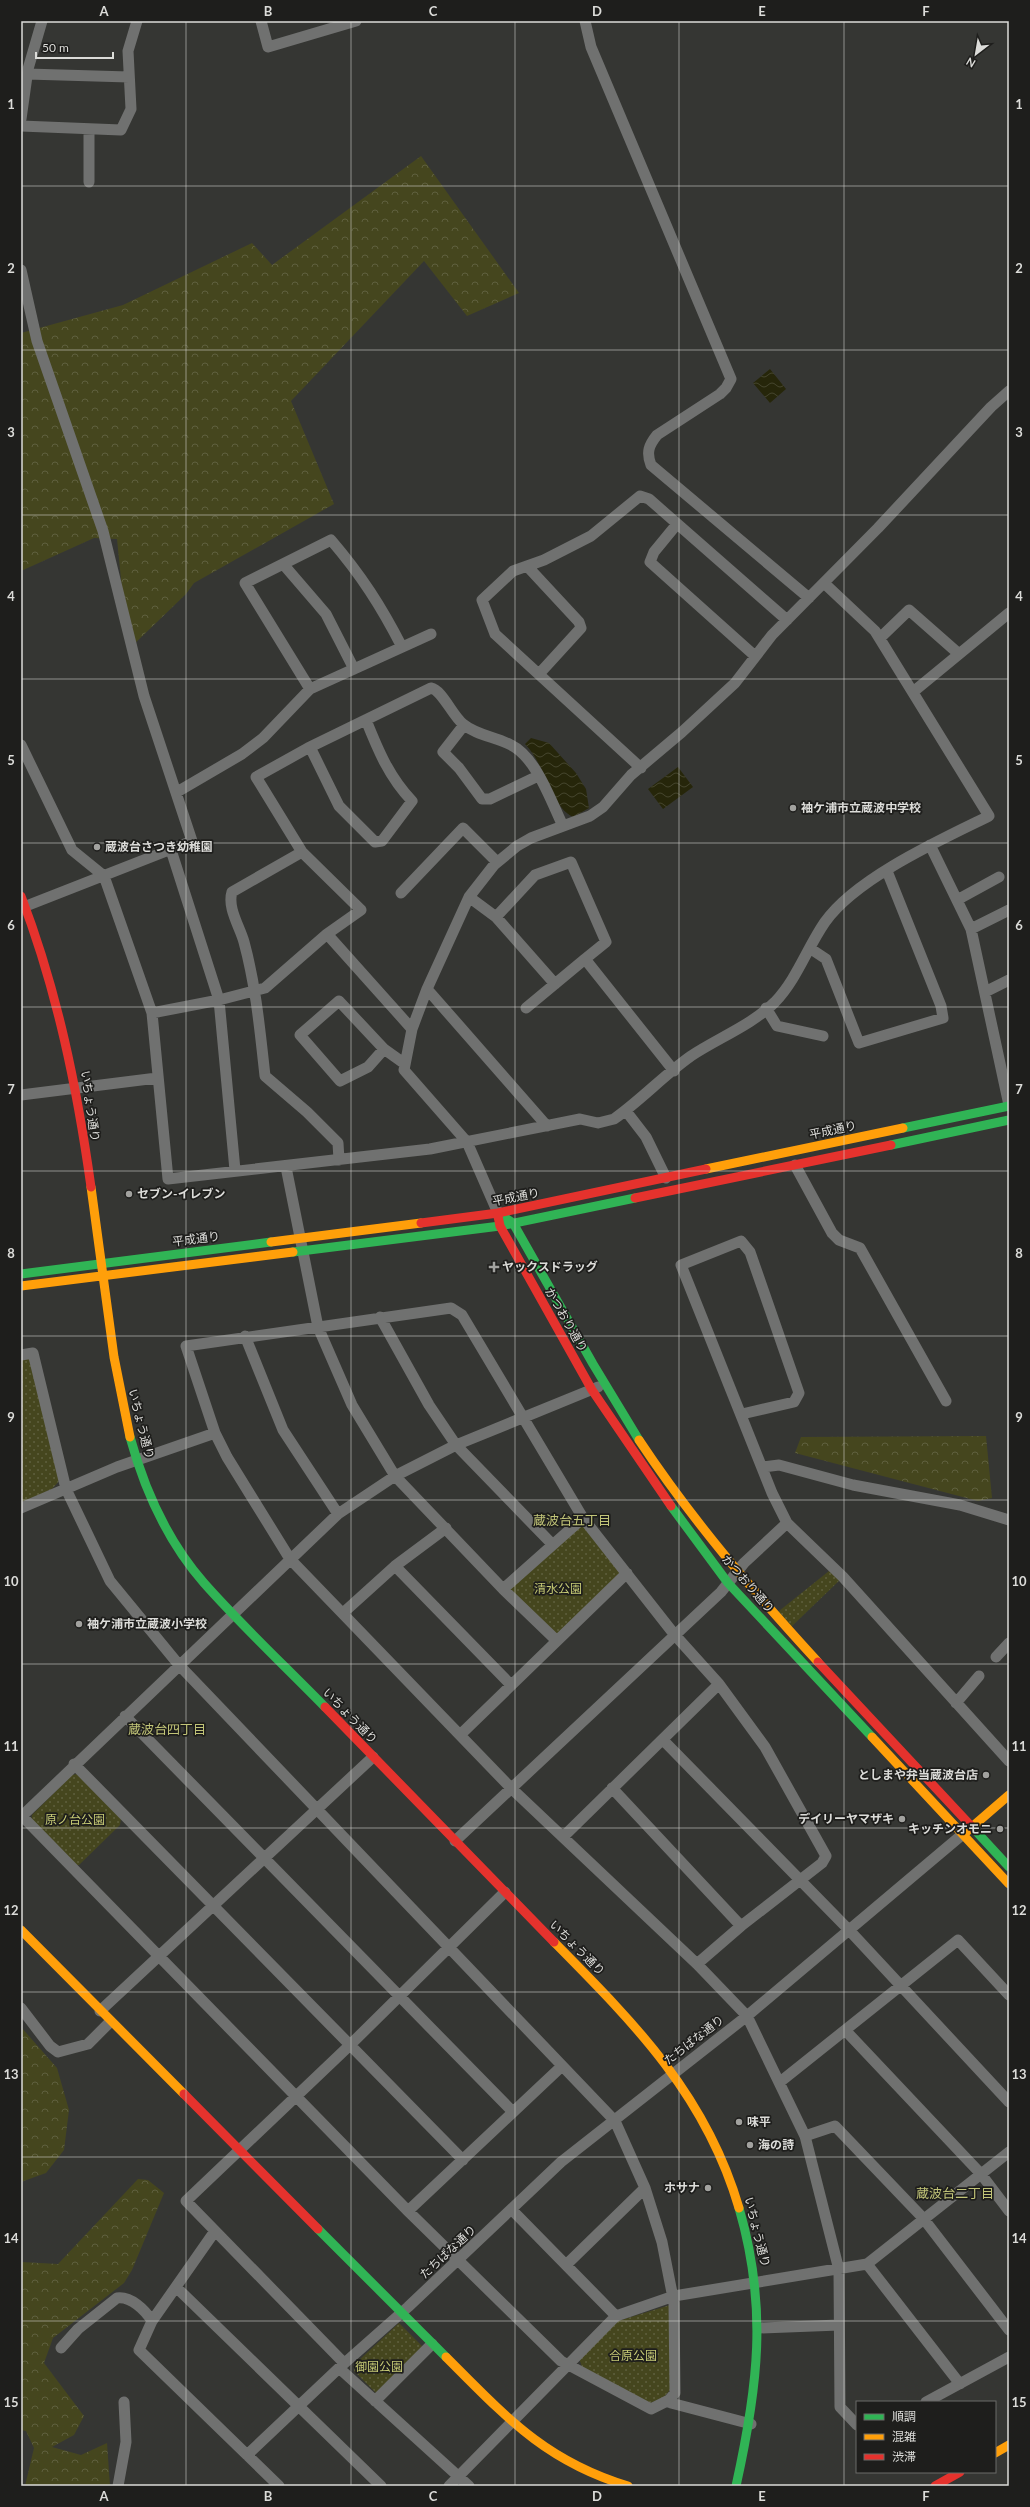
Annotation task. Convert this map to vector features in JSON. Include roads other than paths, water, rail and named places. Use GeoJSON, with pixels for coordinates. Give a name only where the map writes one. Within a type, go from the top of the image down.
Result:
{"type":"FeatureCollection","features":[{"type":"Feature","properties":{"kind":"street"},"geometry":{"type":"LineString","coordinates":[[21,119],[23,93],[27,74],[42,21]]}},
{"type":"Feature","properties":{"kind":"street"},"geometry":{"type":"LineString","coordinates":[[21,126],[121,130],[131,109],[128,52],[137,21]]}},
{"type":"Feature","properties":{"kind":"street"},"geometry":{"type":"LineString","coordinates":[[261,21],[268,46],[356,21]]}},
{"type":"Feature","properties":{"kind":"street"},"geometry":{"type":"LineString","coordinates":[[585,21],[591,47],[731,379],[726,388],[720,394],[657,435],[650,444],[648,456],[651,465],[809,598]]}},
{"type":"Feature","properties":{"kind":"street"},"geometry":{"type":"LineString","coordinates":[[27,74],[129,77]]}},
{"type":"Feature","properties":{"kind":"street"},"geometry":{"type":"LineString","coordinates":[[89,129],[89,182]]}},
{"type":"Feature","properties":{"kind":"street"},"geometry":{"type":"LineString","coordinates":[[21,270],[37,341],[103,530],[144,696],[192,841],[23,908]]}},
{"type":"Feature","properties":{"kind":"street"},"geometry":{"type":"LineString","coordinates":[[498,1213],[467,1142],[404,1070],[412,1029],[427,989],[469,897],[497,862],[530,838],[590,816],[603,807],[640,768],[735,683],[755,656],[787,620],[991,407],[1009,391]]}},
{"type":"Feature","properties":{"kind":"street"},"geometry":{"type":"LineString","coordinates":[[640,768],[495,634],[482,600],[513,571],[544,560],[591,536],[640,496],[649,499],[787,620]]}},
{"type":"Feature","properties":{"kind":"street"},"geometry":{"type":"LineString","coordinates":[[677,524],[654,552],[650,562],[755,656]]}},
{"type":"Feature","properties":{"kind":"street"},"geometry":{"type":"LineString","coordinates":[[310,689],[245,583],[331,540],[368,586],[402,647]]}},
{"type":"Feature","properties":{"kind":"street"},"geometry":{"type":"LineString","coordinates":[[283,564],[326,614],[354,669]]}},
{"type":"Feature","properties":{"kind":"street"},"geometry":{"type":"LineString","coordinates":[[527,566],[579,622],[581,628],[539,674]]}},
{"type":"Feature","properties":{"kind":"street"},"geometry":{"type":"LineString","coordinates":[[21,745],[72,850],[104,876],[152,1014],[157,1078],[168,1179],[236,1170],[286,1167],[467,1142],[580,1120],[598,1123],[614,1120],[690,1057],[775,1002],[789,984],[811,949],[824,923],[837,907],[863,886],[930,845],[989,816],[880,638],[875,631],[824,583]]}},
{"type":"Feature","properties":{"kind":"street"},"geometry":{"type":"LineString","coordinates":[[880,638],[909,610],[958,654]]}},
{"type":"Feature","properties":{"kind":"street"},"geometry":{"type":"LineString","coordinates":[[913,692],[1009,613]]}},
{"type":"Feature","properties":{"kind":"street"},"geometry":{"type":"LineString","coordinates":[[177,792],[242,754],[263,738],[310,689],[431,634]]}},
{"type":"Feature","properties":{"kind":"street"},"geometry":{"type":"LineString","coordinates":[[152,1014],[256,991],[272,984],[327,934],[361,910],[302,852],[256,777],[310,747],[431,688],[442,694],[448,708],[464,725],[511,744],[521,751],[533,765],[564,826]]}},
{"type":"Feature","properties":{"kind":"street"},"geometry":{"type":"LineString","coordinates":[[310,747],[339,806],[375,842],[382,841],[412,801],[393,779],[381,760],[366,720]]}},
{"type":"Feature","properties":{"kind":"street"},"geometry":{"type":"LineString","coordinates":[[464,725],[443,752],[459,768],[482,799],[490,799],[538,776]]}},
{"type":"Feature","properties":{"kind":"street"},"geometry":{"type":"LineString","coordinates":[[400,893],[463,828],[497,862]]}},
{"type":"Feature","properties":{"kind":"street"},"geometry":{"type":"LineString","coordinates":[[930,845],[971,929],[985,992],[1004,1059],[1009,1106]]}},
{"type":"Feature","properties":{"kind":"street"},"geometry":{"type":"LineString","coordinates":[[171,850],[219,1000],[236,1170]]}},
{"type":"Feature","properties":{"kind":"street"},"geometry":{"type":"LineString","coordinates":[[302,852],[232,892],[230,901],[241,928],[256,991],[264,1076],[307,1112],[338,1143],[339,1160]]}},
{"type":"Feature","properties":{"kind":"street"},"geometry":{"type":"LineString","coordinates":[[496,917],[534,875],[571,862],[606,942],[526,1008]]}},
{"type":"Feature","properties":{"kind":"street"},"geometry":{"type":"LineString","coordinates":[[811,949],[826,959],[859,1043],[943,1018],[942,1006],[887,872]]}},
{"type":"Feature","properties":{"kind":"street"},"geometry":{"type":"LineString","coordinates":[[957,900],[999,877]]}},
{"type":"Feature","properties":{"kind":"street","name":"いちょう通り"},"geometry":{"type":"LineString","coordinates":[[21,896],[23,908],[51,983],[75,1088],[101,1263],[111,1347],[125,1417],[136,1460],[168,1530],[180,1551],[203,1582],[632,2021],[674,2072],[716,2144],[732,2183],[745,2226],[756,2282],[760,2355],[751,2424],[736,2486]]}},
{"type":"Feature","properties":{"kind":"street"},"geometry":{"type":"LineString","coordinates":[[469,897],[496,917],[555,984]]}},
{"type":"Feature","properties":{"kind":"street"},"geometry":{"type":"LineString","coordinates":[[971,929],[1009,910]]}},
{"type":"Feature","properties":{"kind":"street"},"geometry":{"type":"LineString","coordinates":[[327,934],[412,1029]]}},
{"type":"Feature","properties":{"kind":"street"},"geometry":{"type":"LineString","coordinates":[[585,959],[674,1071]]}},
{"type":"Feature","properties":{"kind":"street"},"geometry":{"type":"LineString","coordinates":[[985,992],[1009,980]]}},
{"type":"Feature","properties":{"kind":"street"},"geometry":{"type":"LineString","coordinates":[[427,989],[547,1126]]}},
{"type":"Feature","properties":{"kind":"street"},"geometry":{"type":"LineString","coordinates":[[384,1049],[368,1067],[340,1081],[300,1035],[339,1001],[384,1049],[405,1064]]}},
{"type":"Feature","properties":{"kind":"street"},"geometry":{"type":"LineString","coordinates":[[766,1008],[778,1026],[823,1036]]}},
{"type":"Feature","properties":{"kind":"street"},"geometry":{"type":"LineString","coordinates":[[21,1095],[157,1078]]}},
{"type":"Feature","properties":{"kind":"street","name":"平成通り"},"geometry":{"type":"LineString","coordinates":[[21,1274],[498,1213],[1009,1106]]}},
{"type":"Feature","properties":{"kind":"street"},"geometry":{"type":"LineString","coordinates":[[626,1111],[646,1137],[666,1178]]}},
{"type":"Feature","properties":{"kind":"street","name":"平成通り"},"geometry":{"type":"LineString","coordinates":[[21,1286],[500,1226],[1009,1120]]}},
{"type":"Feature","properties":{"kind":"street"},"geometry":{"type":"LineString","coordinates":[[795,1164],[832,1233],[839,1240],[860,1248],[946,1401]]}},
{"type":"Feature","properties":{"kind":"street"},"geometry":{"type":"LineString","coordinates":[[286,1167],[318,1327],[352,1405],[395,1476],[503,1589],[557,1641]]}},
{"type":"Feature","properties":{"kind":"street","name":"かつおり通り"},"geometry":{"type":"LineString","coordinates":[[498,1213],[513,1223],[606,1384],[680,1499],[736,1572],[1009,1866]]}},
{"type":"Feature","properties":{"kind":"street","name":"かつおり通り"},"geometry":{"type":"LineString","coordinates":[[498,1213],[500,1226],[592,1390],[675,1512],[728,1583],[1009,1884]]}},
{"type":"Feature","properties":{"kind":"street"},"geometry":{"type":"LineString","coordinates":[[742,1414],[794,1402],[799,1393],[750,1252],[741,1241],[681,1265],[742,1414],[772,1493],[787,1523],[839,1572],[1009,1761]]}},
{"type":"Feature","properties":{"kind":"street"},"geometry":{"type":"LineString","coordinates":[[698,1964],[741,1926],[822,1863],[826,1856],[765,1747],[719,1684],[674,1634],[628,1573],[583,1518],[462,1315],[457,1310],[451,1308],[244,1336],[186,1346],[215,1433],[227,1457],[290,1559],[511,1788],[698,1964],[747,2016],[805,2136],[839,2270],[840,2407],[856,2424]]}},
{"type":"Feature","properties":{"kind":"street"},"geometry":{"type":"LineString","coordinates":[[380,1317],[429,1405],[456,1445],[552,1544]]}},
{"type":"Feature","properties":{"kind":"street"},"geometry":{"type":"LineString","coordinates":[[244,1336],[283,1430],[338,1514]]}},
{"type":"Feature","properties":{"kind":"street"},"geometry":{"type":"LineString","coordinates":[[21,1355],[33,1353],[66,1489],[110,1581],[179,1665],[615,2121],[645,2188],[662,2242],[674,2296],[675,2393],[669,2400],[651,2409],[567,2365],[408,2211],[21,1816],[74,1764],[179,1665],[234,1614],[338,1514],[395,1476],[456,1445],[606,1384]]}},
{"type":"Feature","properties":{"kind":"street"},"geometry":{"type":"LineString","coordinates":[[21,1508],[136,1460],[215,1433]]}},
{"type":"Feature","properties":{"kind":"street"},"geometry":{"type":"LineString","coordinates":[[763,1467],[779,1465],[852,1485],[960,1505],[1009,1520]]}},
{"type":"Feature","properties":{"kind":"street"},"geometry":{"type":"LineString","coordinates":[[503,1589],[583,1518]]}},
{"type":"Feature","properties":{"kind":"street"},"geometry":{"type":"LineString","coordinates":[[455,1841],[728,1583],[736,1572],[787,1523]]}},
{"type":"Feature","properties":{"kind":"street"},"geometry":{"type":"LineString","coordinates":[[343,1613],[394,1566],[446,1528]]}},
{"type":"Feature","properties":{"kind":"street"},"geometry":{"type":"LineString","coordinates":[[394,1566],[510,1685]]}},
{"type":"Feature","properties":{"kind":"street"},"geometry":{"type":"LineString","coordinates":[[460,1735],[510,1685],[628,1573]]}},
{"type":"Feature","properties":{"kind":"street"},"geometry":{"type":"LineString","coordinates":[[996,1657],[1009,1642]]}},
{"type":"Feature","properties":{"kind":"street"},"geometry":{"type":"LineString","coordinates":[[956,1703],[979,1676]]}},
{"type":"Feature","properties":{"kind":"street"},"geometry":{"type":"LineString","coordinates":[[563,1837],[719,1684]]}},
{"type":"Feature","properties":{"kind":"street"},"geometry":{"type":"LineString","coordinates":[[125,1716],[513,2112]]}},
{"type":"Feature","properties":{"kind":"street"},"geometry":{"type":"LineString","coordinates":[[663,1740],[848,1930],[1009,2102]]}},
{"type":"Feature","properties":{"kind":"street"},"geometry":{"type":"LineString","coordinates":[[100,2011],[158,1956],[214,1907],[373,1757]]}},
{"type":"Feature","properties":{"kind":"street"},"geometry":{"type":"LineString","coordinates":[[74,1764],[463,2160]]}},
{"type":"Feature","properties":{"kind":"street"},"geometry":{"type":"LineString","coordinates":[[612,1788],[741,1926]]}},
{"type":"Feature","properties":{"kind":"street","name":"たちばな通り"},"geometry":{"type":"LineString","coordinates":[[247,2454],[341,2366],[402,2313],[561,2162],[747,2016],[1009,1795]]}},
{"type":"Feature","properties":{"kind":"street"},"geometry":{"type":"LineString","coordinates":[[469,2486],[375,2401],[186,2201],[350,2045],[398,1995],[505,1892]]}},
{"type":"Feature","properties":{"kind":"street"},"geometry":{"type":"LineString","coordinates":[[21,1930],[110,2022],[511,2422],[529,2438],[569,2464],[628,2486]]}},
{"type":"Feature","properties":{"kind":"street"},"geometry":{"type":"LineString","coordinates":[[780,2082],[958,1940],[1009,1995]]}},
{"type":"Feature","properties":{"kind":"street"},"geometry":{"type":"LineString","coordinates":[[21,2008],[50,2046],[58,2052],[88,2044],[110,2022]]}},
{"type":"Feature","properties":{"kind":"street"},"geometry":{"type":"LineString","coordinates":[[846,2030],[981,2174],[1009,2211]]}},
{"type":"Feature","properties":{"kind":"street"},"geometry":{"type":"LineString","coordinates":[[408,2211],[562,2066]]}},
{"type":"Feature","properties":{"kind":"street"},"geometry":{"type":"LineString","coordinates":[[805,2136],[835,2126],[923,2218],[1009,2330]]}},
{"type":"Feature","properties":{"kind":"street"},"geometry":{"type":"LineString","coordinates":[[449,2486],[616,2316],[674,2296],[839,2270],[866,2264],[1009,2152]]}},
{"type":"Feature","properties":{"kind":"street"},"geometry":{"type":"LineString","coordinates":[[566,2265],[645,2188]]}},
{"type":"Feature","properties":{"kind":"street"},"geometry":{"type":"LineString","coordinates":[[512,2210],[616,2316]]}},
{"type":"Feature","properties":{"kind":"street"},"geometry":{"type":"LineString","coordinates":[[215,2231],[152,2321],[138,2350],[279,2486]]}},
{"type":"Feature","properties":{"kind":"street"},"geometry":{"type":"LineString","coordinates":[[866,2264],[960,2384]]}},
{"type":"Feature","properties":{"kind":"street"},"geometry":{"type":"LineString","coordinates":[[176,2287],[380,2486]]}},
{"type":"Feature","properties":{"kind":"street"},"geometry":{"type":"LineString","coordinates":[[61,2348],[92,2316],[117,2298],[122,2297],[134,2303],[146,2311],[152,2321]]}},
{"type":"Feature","properties":{"kind":"street"},"geometry":{"type":"LineString","coordinates":[[759,2328],[839,2325]]}},
{"type":"Feature","properties":{"kind":"street"},"geometry":{"type":"LineString","coordinates":[[375,2401],[432,2344]]}},
{"type":"Feature","properties":{"kind":"street"},"geometry":{"type":"LineString","coordinates":[[928,2401],[1009,2357]]}},
{"type":"Feature","properties":{"kind":"street"},"geometry":{"type":"LineString","coordinates":[[669,2400],[671,2404],[751,2424]]}},
{"type":"Feature","properties":{"kind":"street"},"geometry":{"type":"LineString","coordinates":[[118,2486],[126,2442],[124,2402]]}},
{"type":"Feature","properties":{"kind":"street"},"geometry":{"type":"LineString","coordinates":[[996,2452],[1009,2445]]}},
{"type":"Feature","properties":{"kind":"street"},"geometry":{"type":"LineString","coordinates":[[935,2486],[958,2473]]}},
{"type":"Feature","properties":{"kind":"water"},"geometry":{"type":"Polygon","coordinates":[[[770,369],[786,389],[770,403],[753,383],[770,369]]]}},
{"type":"Feature","properties":{"kind":"water"},"geometry":{"type":"Polygon","coordinates":[[[531,738],[549,743],[576,773],[586,789],[589,808],[573,817],[565,812],[553,795],[538,763],[525,744],[531,738]]]}},
{"type":"Feature","properties":{"kind":"water"},"geometry":{"type":"Polygon","coordinates":[[[678,767],[693,787],[663,809],[648,789],[678,767]]]}},
{"type":"Feature","properties":{"kind":"place","name":"袖ケ浦市立蔵波中学校"},"geometry":{"type":"Point","coordinates":[793,808]}},
{"type":"Feature","properties":{"kind":"place","name":"蔵波台さつき幼稚園"},"geometry":{"type":"Point","coordinates":[97,847]}},
{"type":"Feature","properties":{"kind":"place","name":"セブン-イレブン"},"geometry":{"type":"Point","coordinates":[129,1194]}},
{"type":"Feature","properties":{"kind":"place","name":"ヤックスドラッグ"},"geometry":{"type":"Point","coordinates":[494,1267]}},
{"type":"Feature","properties":{"kind":"place","name":"袖ケ浦市立蔵波小学校"},"geometry":{"type":"Point","coordinates":[79,1624]}},
{"type":"Feature","properties":{"kind":"place","name":"としまや弁当蔵波台店"},"geometry":{"type":"Point","coordinates":[986,1775]}},
{"type":"Feature","properties":{"kind":"place","name":"デイリーヤマザキ"},"geometry":{"type":"Point","coordinates":[902,1819]}},
{"type":"Feature","properties":{"kind":"place","name":"キッチンオモニ"},"geometry":{"type":"Point","coordinates":[1000,1829]}},
{"type":"Feature","properties":{"kind":"place","name":"味平"},"geometry":{"type":"Point","coordinates":[739,2122]}},
{"type":"Feature","properties":{"kind":"place","name":"海の詩"},"geometry":{"type":"Point","coordinates":[750,2145]}},
{"type":"Feature","properties":{"kind":"place","name":"ホサナ"},"geometry":{"type":"Point","coordinates":[708,2188]}},
{"type":"Feature","properties":{"kind":"district","name":"蔵波台五丁目"},"geometry":{"type":"Point","coordinates":[572,1520]}},
{"type":"Feature","properties":{"kind":"district","name":"蔵波台四丁目"},"geometry":{"type":"Point","coordinates":[167,1729]}},
{"type":"Feature","properties":{"kind":"district","name":"蔵波台二丁目"},"geometry":{"type":"Point","coordinates":[955,2193]}},
{"type":"Feature","properties":{"kind":"park label","name":"清水公園"},"geometry":{"type":"Point","coordinates":[558,1589]}},
{"type":"Feature","properties":{"kind":"park label","name":"原ノ台公園"},"geometry":{"type":"Point","coordinates":[75,1820]}},
{"type":"Feature","properties":{"kind":"park label","name":"合原公園"},"geometry":{"type":"Point","coordinates":[633,2356]}},
{"type":"Feature","properties":{"kind":"park label","name":"御園公園"},"geometry":{"type":"Point","coordinates":[379,2367]}}]}
